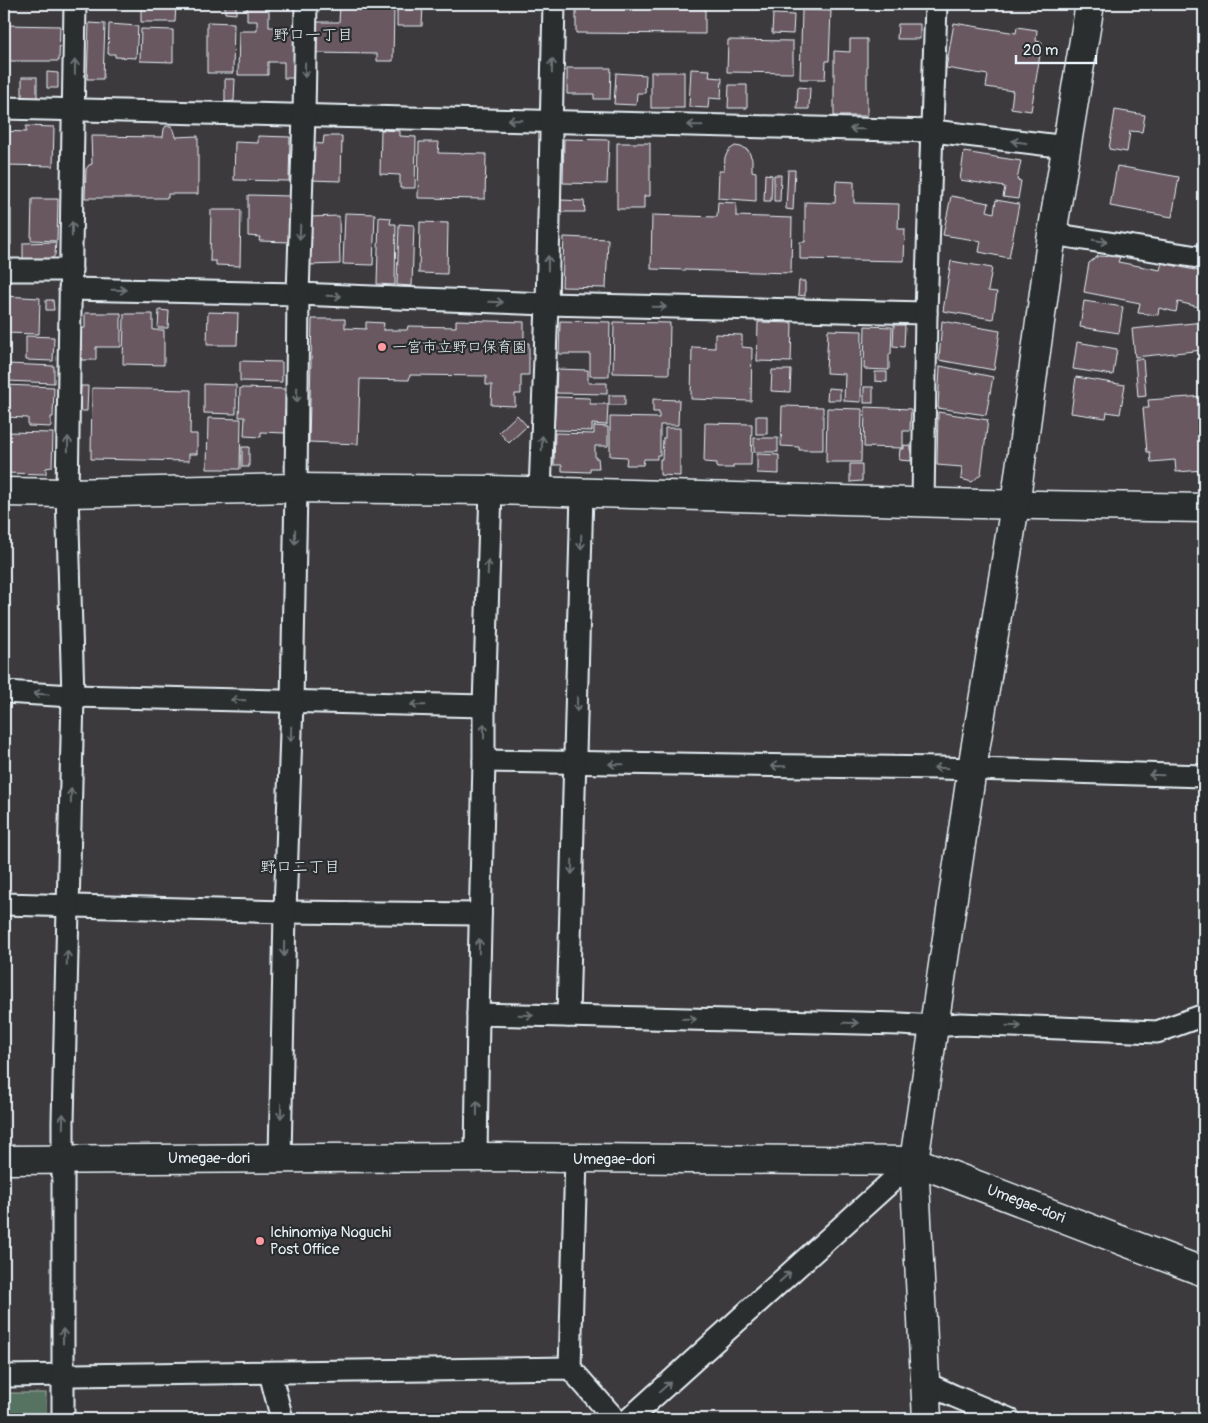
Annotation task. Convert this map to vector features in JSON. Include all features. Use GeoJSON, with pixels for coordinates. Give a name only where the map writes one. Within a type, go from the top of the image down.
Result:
{"type":"FeatureCollection","features":[{"type":"Feature","properties":{"kind":"street"},"geometry":{"type":"LineString","coordinates":[[63,1419],[63,1160],[73,696],[67,493],[75,4]]}},
{"type":"Feature","properties":{"kind":"street"},"geometry":{"type":"LineString","coordinates":[[280,1158],[292,702],[298,294],[306,4]]}},
{"type":"Feature","properties":{"kind":"street"},"geometry":{"type":"LineString","coordinates":[[540,492],[547,304],[554,4]]}},
{"type":"Feature","properties":{"kind":"street"},"geometry":{"type":"LineString","coordinates":[[923,502],[926,313],[936,4]]}},
{"type":"Feature","properties":{"kind":"street"},"geometry":{"type":"LineString","coordinates":[[927,1419],[914,1161],[972,770],[1015,504],[1052,234],[1090,4]]}},
{"type":"Feature","properties":{"kind":"street"},"geometry":{"type":"LineString","coordinates":[[4,108],[933,131],[1067,147]]}},
{"type":"Feature","properties":{"kind":"street"},"geometry":{"type":"LineString","coordinates":[[1052,234],[1204,258]]}},
{"type":"Feature","properties":{"kind":"street"},"geometry":{"type":"LineString","coordinates":[[4,270],[71,279],[298,294],[547,304],[926,313]]}},
{"type":"Feature","properties":{"kind":"street"},"geometry":{"type":"LineString","coordinates":[[4,492],[67,493],[296,488],[490,490],[1204,508]]}},
{"type":"Feature","properties":{"kind":"street"},"geometry":{"type":"LineString","coordinates":[[476,1157],[490,490]]}},
{"type":"Feature","properties":{"kind":"street"},"geometry":{"type":"LineString","coordinates":[[568,1016],[582,493]]}},
{"type":"Feature","properties":{"kind":"street"},"geometry":{"type":"LineString","coordinates":[[4,692],[73,696],[484,706]]}},
{"type":"Feature","properties":{"kind":"street"},"geometry":{"type":"LineString","coordinates":[[484,761],[940,768],[1204,776]]}},
{"type":"Feature","properties":{"kind":"street"},"geometry":{"type":"LineString","coordinates":[[4,904],[285,912],[480,914]]}},
{"type":"Feature","properties":{"kind":"street"},"geometry":{"type":"LineString","coordinates":[[478,1014],[934,1026],[961,1024],[1157,1032],[1204,1015]]}},
{"type":"Feature","properties":{"kind":"street","name":"Umegae-dori"},"geometry":{"type":"LineString","coordinates":[[4,1160],[476,1157],[914,1161],[1204,1272]]}},
{"type":"Feature","properties":{"kind":"street"},"geometry":{"type":"LineString","coordinates":[[576,1158],[570,1368],[615,1419]]}},
{"type":"Feature","properties":{"kind":"street"},"geometry":{"type":"LineString","coordinates":[[628,1419],[914,1161]]}},
{"type":"Feature","properties":{"kind":"street"},"geometry":{"type":"LineString","coordinates":[[4,1376],[570,1368]]}},
{"type":"Feature","properties":{"kind":"street"},"geometry":{"type":"LineString","coordinates":[[270,1373],[282,1419]]}},
{"type":"Feature","properties":{"kind":"street"},"geometry":{"type":"LineString","coordinates":[[925,1383],[1009,1419]]}},
{"type":"Feature","properties":{"kind":"green space"},"geometry":{"type":"Polygon","coordinates":[[[4,1393],[46,1393],[46,1419],[4,1419],[4,1393]]]}},
{"type":"Feature","properties":{"kind":"building"},"geometry":{"type":"Polygon","coordinates":[[[141,4],[176,4],[175,22],[141,22],[141,4]]]}},
{"type":"Feature","properties":{"kind":"building"},"geometry":{"type":"Polygon","coordinates":[[[243,4],[297,4],[297,6],[269,6],[269,27],[296,28],[295,78],[284,78],[284,62],[268,62],[268,75],[238,75],[239,31],[257,31],[257,21],[247,21],[247,5],[243,4]]]}},
{"type":"Feature","properties":{"kind":"building"},"geometry":{"type":"Polygon","coordinates":[[[340,4],[394,6],[393,61],[377,61],[377,54],[315,53],[315,22],[339,22],[340,4]]]}},
{"type":"Feature","properties":{"kind":"building"},"geometry":{"type":"Polygon","coordinates":[[[401,4],[423,4],[422,26],[397,26],[397,6],[401,6],[401,4]]]}},
{"type":"Feature","properties":{"kind":"building"},"geometry":{"type":"Polygon","coordinates":[[[576,4],[705,4],[705,34],[576,33],[576,4]]]}},
{"type":"Feature","properties":{"kind":"building"},"geometry":{"type":"Polygon","coordinates":[[[742,4],[795,4],[794,8],[742,7],[742,4]]]}},
{"type":"Feature","properties":{"kind":"building"},"geometry":{"type":"Polygon","coordinates":[[[806,4],[868,4],[868,9],[806,6],[806,4]]]}},
{"type":"Feature","properties":{"kind":"building"},"geometry":{"type":"Polygon","coordinates":[[[876,4],[922,4],[922,6],[876,4]]]}},
{"type":"Feature","properties":{"kind":"building"},"geometry":{"type":"Polygon","coordinates":[[[225,5],[236,6],[236,14],[225,13],[225,5]]]}},
{"type":"Feature","properties":{"kind":"building"},"geometry":{"type":"Polygon","coordinates":[[[802,10],[831,11],[829,61],[826,61],[825,79],[800,79],[802,10]]]}},
{"type":"Feature","properties":{"kind":"building"},"geometry":{"type":"Polygon","coordinates":[[[773,14],[794,15],[793,34],[772,33],[773,14]]]}},
{"type":"Feature","properties":{"kind":"building"},"geometry":{"type":"Polygon","coordinates":[[[207,22],[234,23],[233,73],[207,73],[207,22]]]}},
{"type":"Feature","properties":{"kind":"building"},"geometry":{"type":"Polygon","coordinates":[[[89,23],[105,24],[103,79],[87,79],[89,23]]]}},
{"type":"Feature","properties":{"kind":"building"},"geometry":{"type":"Polygon","coordinates":[[[954,23],[1016,33],[1017,27],[1037,30],[1036,41],[1042,42],[1031,111],[1011,108],[1013,91],[986,87],[988,75],[946,68],[954,23]]]}},
{"type":"Feature","properties":{"kind":"building"},"geometry":{"type":"Polygon","coordinates":[[[109,24],[138,26],[136,58],[115,57],[115,54],[108,54],[109,24]]]}},
{"type":"Feature","properties":{"kind":"building"},"geometry":{"type":"Polygon","coordinates":[[[898,24],[920,24],[920,39],[897,39],[898,24]]]}},
{"type":"Feature","properties":{"kind":"building"},"geometry":{"type":"Polygon","coordinates":[[[5,25],[60,26],[59,61],[4,61],[5,25]]]}},
{"type":"Feature","properties":{"kind":"building"},"geometry":{"type":"Polygon","coordinates":[[[141,29],[173,30],[173,62],[140,61],[141,29]]]}},
{"type":"Feature","properties":{"kind":"building"},"geometry":{"type":"Polygon","coordinates":[[[850,39],[867,39],[867,116],[834,116],[834,51],[850,52],[850,39]]]}},
{"type":"Feature","properties":{"kind":"building"},"geometry":{"type":"Polygon","coordinates":[[[728,40],[793,41],[793,73],[727,72],[728,40]]]}},
{"type":"Feature","properties":{"kind":"building"},"geometry":{"type":"Polygon","coordinates":[[[567,68],[611,68],[610,99],[594,99],[594,94],[567,94],[567,68]]]}},
{"type":"Feature","properties":{"kind":"building"},"geometry":{"type":"Polygon","coordinates":[[[691,69],[710,70],[709,77],[722,78],[721,99],[709,98],[708,108],[689,107],[691,69]]]}},
{"type":"Feature","properties":{"kind":"building"},"geometry":{"type":"Polygon","coordinates":[[[47,72],[58,73],[58,88],[47,88],[47,72]]]}},
{"type":"Feature","properties":{"kind":"building"},"geometry":{"type":"Polygon","coordinates":[[[651,72],[684,72],[684,108],[651,108],[651,72]]]}},
{"type":"Feature","properties":{"kind":"building"},"geometry":{"type":"Polygon","coordinates":[[[616,73],[646,75],[645,93],[637,93],[636,105],[614,104],[616,73]]]}},
{"type":"Feature","properties":{"kind":"building"},"geometry":{"type":"Polygon","coordinates":[[[22,77],[37,77],[37,98],[22,98],[22,77]]]}},
{"type":"Feature","properties":{"kind":"building"},"geometry":{"type":"Polygon","coordinates":[[[225,79],[235,79],[234,101],[225,102],[225,79]]]}},
{"type":"Feature","properties":{"kind":"building"},"geometry":{"type":"Polygon","coordinates":[[[729,85],[747,85],[747,108],[728,108],[729,85]]]}},
{"type":"Feature","properties":{"kind":"building"},"geometry":{"type":"Polygon","coordinates":[[[798,87],[810,88],[809,109],[797,109],[798,87]]]}},
{"type":"Feature","properties":{"kind":"building"},"geometry":{"type":"Polygon","coordinates":[[[1115,110],[1145,115],[1142,132],[1130,131],[1127,152],[1109,149],[1115,110]]]}},
{"type":"Feature","properties":{"kind":"building"},"geometry":{"type":"Polygon","coordinates":[[[26,126],[54,127],[53,166],[4,165],[4,131],[26,132],[26,126]]]}},
{"type":"Feature","properties":{"kind":"building"},"geometry":{"type":"Polygon","coordinates":[[[166,126],[171,126],[176,137],[198,136],[198,194],[168,194],[168,198],[85,198],[86,169],[92,164],[91,136],[163,137],[166,126]]]}},
{"type":"Feature","properties":{"kind":"building"},"geometry":{"type":"Polygon","coordinates":[[[381,130],[400,131],[400,136],[416,137],[415,188],[400,188],[400,175],[380,174],[381,130]]]}},
{"type":"Feature","properties":{"kind":"building"},"geometry":{"type":"Polygon","coordinates":[[[258,136],[290,137],[289,181],[234,180],[235,142],[258,143],[258,136]]]}},
{"type":"Feature","properties":{"kind":"building"},"geometry":{"type":"Polygon","coordinates":[[[324,136],[342,136],[341,181],[310,180],[311,143],[323,144],[324,136]]]}},
{"type":"Feature","properties":{"kind":"building"},"geometry":{"type":"Polygon","coordinates":[[[1202,137],[1204,137],[1204,169],[1198,168],[1202,137]]]}},
{"type":"Feature","properties":{"kind":"building"},"geometry":{"type":"Polygon","coordinates":[[[564,139],[609,140],[607,184],[563,183],[564,139]]]}},
{"type":"Feature","properties":{"kind":"building"},"geometry":{"type":"Polygon","coordinates":[[[419,142],[439,142],[438,153],[486,154],[485,199],[418,198],[419,142]]]}},
{"type":"Feature","properties":{"kind":"building"},"geometry":{"type":"Polygon","coordinates":[[[617,143],[650,143],[650,196],[644,196],[644,209],[617,209],[617,143]]]}},
{"type":"Feature","properties":{"kind":"building"},"geometry":{"type":"Polygon","coordinates":[[[735,146],[748,150],[752,159],[752,171],[756,172],[756,201],[718,198],[719,171],[724,171],[725,157],[729,150],[735,146]]]}},
{"type":"Feature","properties":{"kind":"building"},"geometry":{"type":"Polygon","coordinates":[[[964,152],[1021,161],[1017,180],[1021,181],[1018,199],[1003,197],[1005,187],[960,180],[964,152]]]}},
{"type":"Feature","properties":{"kind":"building"},"geometry":{"type":"Polygon","coordinates":[[[1117,166],[1179,177],[1172,217],[1110,206],[1117,166]]]}},
{"type":"Feature","properties":{"kind":"building"},"geometry":{"type":"Polygon","coordinates":[[[788,170],[795,170],[793,210],[786,209],[788,170]]]}},
{"type":"Feature","properties":{"kind":"building"},"geometry":{"type":"Polygon","coordinates":[[[765,174],[772,175],[771,201],[764,201],[765,174]]]}},
{"type":"Feature","properties":{"kind":"building"},"geometry":{"type":"Polygon","coordinates":[[[774,175],[781,175],[780,201],[774,201],[774,175]]]}},
{"type":"Feature","properties":{"kind":"building"},"geometry":{"type":"Polygon","coordinates":[[[836,181],[854,182],[854,203],[899,204],[898,229],[905,229],[904,261],[800,259],[800,242],[805,242],[805,202],[835,203],[836,181]]]}},
{"type":"Feature","properties":{"kind":"building"},"geometry":{"type":"Polygon","coordinates":[[[248,195],[291,196],[290,242],[259,241],[260,237],[248,236],[248,195]]]}},
{"type":"Feature","properties":{"kind":"building"},"geometry":{"type":"Polygon","coordinates":[[[951,196],[989,203],[987,211],[994,213],[996,200],[1019,204],[1009,258],[979,252],[981,241],[943,235],[951,196]]]}},
{"type":"Feature","properties":{"kind":"building"},"geometry":{"type":"Polygon","coordinates":[[[32,199],[58,199],[57,241],[31,240],[32,199]]]}},
{"type":"Feature","properties":{"kind":"building"},"geometry":{"type":"Polygon","coordinates":[[[561,200],[584,201],[585,212],[561,212],[561,200]]]}},
{"type":"Feature","properties":{"kind":"building"},"geometry":{"type":"Polygon","coordinates":[[[718,202],[736,203],[736,216],[792,218],[791,273],[651,269],[652,215],[717,217],[718,202]]]}},
{"type":"Feature","properties":{"kind":"building"},"geometry":{"type":"Polygon","coordinates":[[[11,209],[11,245],[4,245],[4,210],[11,209]]]}},
{"type":"Feature","properties":{"kind":"building"},"geometry":{"type":"Polygon","coordinates":[[[211,210],[241,210],[240,266],[216,265],[216,261],[210,261],[211,210]]]}},
{"type":"Feature","properties":{"kind":"building"},"geometry":{"type":"Polygon","coordinates":[[[345,213],[375,214],[373,265],[343,264],[345,213]]]}},
{"type":"Feature","properties":{"kind":"building"},"geometry":{"type":"Polygon","coordinates":[[[339,216],[340,264],[309,265],[309,217],[339,216]]]}},
{"type":"Feature","properties":{"kind":"building"},"geometry":{"type":"Polygon","coordinates":[[[379,217],[391,218],[390,224],[396,224],[395,285],[377,284],[379,217]]]}},
{"type":"Feature","properties":{"kind":"building"},"geometry":{"type":"Polygon","coordinates":[[[420,222],[448,223],[447,274],[419,273],[420,222]]]}},
{"type":"Feature","properties":{"kind":"building"},"geometry":{"type":"Polygon","coordinates":[[[399,224],[414,225],[412,286],[397,285],[399,224]]]}},
{"type":"Feature","properties":{"kind":"building"},"geometry":{"type":"Polygon","coordinates":[[[564,237],[608,239],[606,288],[562,287],[564,237]]]}},
{"type":"Feature","properties":{"kind":"building"},"geometry":{"type":"Polygon","coordinates":[[[56,242],[55,255],[49,262],[23,262],[23,243],[56,242]]]}},
{"type":"Feature","properties":{"kind":"building"},"geometry":{"type":"Polygon","coordinates":[[[1098,256],[1120,257],[1118,262],[1160,270],[1162,263],[1204,272],[1204,313],[1198,312],[1199,307],[1178,302],[1176,312],[1159,308],[1158,315],[1138,313],[1140,303],[1084,292],[1089,263],[1098,256]]]}},
{"type":"Feature","properties":{"kind":"building"},"geometry":{"type":"Polygon","coordinates":[[[951,261],[992,268],[988,291],[997,292],[993,319],[943,311],[951,261]]]}},
{"type":"Feature","properties":{"kind":"building"},"geometry":{"type":"Polygon","coordinates":[[[799,281],[805,281],[805,296],[798,295],[799,281]]]}},
{"type":"Feature","properties":{"kind":"building"},"geometry":{"type":"Polygon","coordinates":[[[4,296],[40,298],[39,334],[4,333],[4,296]]]}},
{"type":"Feature","properties":{"kind":"building"},"geometry":{"type":"Polygon","coordinates":[[[46,300],[53,300],[54,310],[46,310],[46,300]]]}},
{"type":"Feature","properties":{"kind":"building"},"geometry":{"type":"Polygon","coordinates":[[[1084,301],[1123,307],[1119,333],[1080,327],[1084,301]]]}},
{"type":"Feature","properties":{"kind":"building"},"geometry":{"type":"Polygon","coordinates":[[[159,310],[169,311],[168,328],[158,328],[159,310]]]}},
{"type":"Feature","properties":{"kind":"building"},"geometry":{"type":"Polygon","coordinates":[[[208,312],[238,313],[237,345],[207,345],[208,312]]]}},
{"type":"Feature","properties":{"kind":"building"},"geometry":{"type":"Polygon","coordinates":[[[85,313],[121,313],[121,347],[96,347],[96,360],[81,360],[81,329],[85,328],[85,313]]]}},
{"type":"Feature","properties":{"kind":"building"},"geometry":{"type":"Polygon","coordinates":[[[124,314],[153,314],[153,330],[164,330],[164,365],[123,364],[124,314]]]}},
{"type":"Feature","properties":{"kind":"building"},"geometry":{"type":"Polygon","coordinates":[[[312,319],[345,319],[345,328],[366,329],[366,322],[384,323],[383,330],[407,330],[408,326],[456,327],[456,320],[524,322],[524,343],[529,343],[529,375],[521,375],[521,394],[515,394],[515,406],[491,405],[492,385],[486,385],[486,376],[410,375],[409,380],[360,379],[358,444],[309,442],[312,319]]]}},
{"type":"Feature","properties":{"kind":"building"},"geometry":{"type":"Polygon","coordinates":[[[560,321],[610,322],[609,376],[590,376],[590,354],[559,354],[560,321]]]}},
{"type":"Feature","properties":{"kind":"building"},"geometry":{"type":"Polygon","coordinates":[[[942,321],[1000,331],[994,370],[939,360],[942,321]]]}},
{"type":"Feature","properties":{"kind":"building"},"geometry":{"type":"Polygon","coordinates":[[[614,322],[670,323],[669,374],[613,373],[614,322]]]}},
{"type":"Feature","properties":{"kind":"building"},"geometry":{"type":"Polygon","coordinates":[[[758,322],[792,323],[791,362],[757,361],[758,322]]]}},
{"type":"Feature","properties":{"kind":"building"},"geometry":{"type":"Polygon","coordinates":[[[1204,322],[1204,350],[1135,357],[1132,329],[1204,322]]]}},
{"type":"Feature","properties":{"kind":"building"},"geometry":{"type":"Polygon","coordinates":[[[894,325],[905,325],[904,347],[893,346],[894,325]]]}},
{"type":"Feature","properties":{"kind":"building"},"geometry":{"type":"Polygon","coordinates":[[[865,326],[892,327],[889,370],[864,369],[865,326]]]}},
{"type":"Feature","properties":{"kind":"building"},"geometry":{"type":"Polygon","coordinates":[[[828,330],[862,331],[861,402],[844,401],[845,374],[826,373],[828,330]]]}},
{"type":"Feature","properties":{"kind":"building"},"geometry":{"type":"Polygon","coordinates":[[[715,334],[742,335],[742,347],[752,348],[751,401],[691,399],[692,347],[715,348],[715,334]]]}},
{"type":"Feature","properties":{"kind":"building"},"geometry":{"type":"Polygon","coordinates":[[[26,336],[54,337],[53,361],[26,360],[26,336]]]}},
{"type":"Feature","properties":{"kind":"building"},"geometry":{"type":"Polygon","coordinates":[[[1077,342],[1117,349],[1113,375],[1073,369],[1077,342]]]}},
{"type":"Feature","properties":{"kind":"building"},"geometry":{"type":"Polygon","coordinates":[[[1135,359],[1143,359],[1146,396],[1138,397],[1135,359]]]}},
{"type":"Feature","properties":{"kind":"building"},"geometry":{"type":"Polygon","coordinates":[[[240,361],[282,362],[282,382],[240,381],[240,361]]]}},
{"type":"Feature","properties":{"kind":"building"},"geometry":{"type":"Polygon","coordinates":[[[8,364],[54,366],[54,383],[7,381],[8,364]]]}},
{"type":"Feature","properties":{"kind":"building"},"geometry":{"type":"Polygon","coordinates":[[[940,366],[993,377],[986,415],[938,408],[940,366]]]}},
{"type":"Feature","properties":{"kind":"building"},"geometry":{"type":"Polygon","coordinates":[[[557,369],[588,370],[588,383],[607,383],[607,394],[556,393],[557,369]]]}},
{"type":"Feature","properties":{"kind":"building"},"geometry":{"type":"Polygon","coordinates":[[[772,370],[791,370],[790,392],[771,391],[772,370]]]}},
{"type":"Feature","properties":{"kind":"building"},"geometry":{"type":"Polygon","coordinates":[[[875,372],[887,372],[887,382],[875,381],[875,372]]]}},
{"type":"Feature","properties":{"kind":"building"},"geometry":{"type":"Polygon","coordinates":[[[1076,377],[1125,385],[1120,414],[1107,412],[1106,418],[1071,413],[1076,377]]]}},
{"type":"Feature","properties":{"kind":"building"},"geometry":{"type":"Polygon","coordinates":[[[204,384],[236,385],[236,414],[204,413],[204,384]]]}},
{"type":"Feature","properties":{"kind":"building"},"geometry":{"type":"Polygon","coordinates":[[[5,385],[54,387],[51,427],[28,426],[28,418],[4,417],[5,385]]]}},
{"type":"Feature","properties":{"kind":"building"},"geometry":{"type":"Polygon","coordinates":[[[81,386],[88,386],[87,411],[80,411],[81,386]]]}},
{"type":"Feature","properties":{"kind":"building"},"geometry":{"type":"Polygon","coordinates":[[[864,387],[873,387],[873,403],[864,403],[864,387]]]}},
{"type":"Feature","properties":{"kind":"building"},"geometry":{"type":"Polygon","coordinates":[[[92,388],[191,390],[190,434],[197,434],[197,454],[189,454],[189,461],[91,459],[92,388]]]}},
{"type":"Feature","properties":{"kind":"building"},"geometry":{"type":"Polygon","coordinates":[[[240,388],[288,389],[288,410],[285,410],[285,433],[261,432],[261,437],[244,436],[245,417],[239,417],[240,388]]]}},
{"type":"Feature","properties":{"kind":"building"},"geometry":{"type":"Polygon","coordinates":[[[828,388],[840,389],[840,400],[827,400],[828,388]]]}},
{"type":"Feature","properties":{"kind":"building"},"geometry":{"type":"Polygon","coordinates":[[[609,395],[625,395],[625,405],[609,405],[609,395]]]}},
{"type":"Feature","properties":{"kind":"building"},"geometry":{"type":"Polygon","coordinates":[[[1204,396],[1204,470],[1176,472],[1175,460],[1151,462],[1150,452],[1147,452],[1143,408],[1149,408],[1148,400],[1204,396]]]}},
{"type":"Feature","properties":{"kind":"building"},"geometry":{"type":"Polygon","coordinates":[[[556,397],[590,398],[590,404],[608,404],[607,425],[592,424],[592,431],[554,430],[556,397]]]}},
{"type":"Feature","properties":{"kind":"building"},"geometry":{"type":"Polygon","coordinates":[[[653,399],[679,400],[678,425],[660,425],[660,455],[657,455],[657,459],[644,459],[643,465],[626,465],[627,457],[610,456],[610,417],[659,418],[659,412],[653,412],[653,399]]]}},
{"type":"Feature","properties":{"kind":"building"},"geometry":{"type":"Polygon","coordinates":[[[782,406],[823,407],[823,450],[799,450],[799,447],[781,446],[782,406]]]}},
{"type":"Feature","properties":{"kind":"building"},"geometry":{"type":"Polygon","coordinates":[[[865,407],[911,409],[910,431],[903,431],[903,448],[864,447],[865,407]]]}},
{"type":"Feature","properties":{"kind":"building"},"geometry":{"type":"Polygon","coordinates":[[[827,408],[862,409],[861,462],[826,462],[827,408]]]}},
{"type":"Feature","properties":{"kind":"building"},"geometry":{"type":"Polygon","coordinates":[[[938,412],[988,420],[981,474],[972,482],[961,479],[962,467],[937,465],[938,412]]]}},
{"type":"Feature","properties":{"kind":"building"},"geometry":{"type":"Polygon","coordinates":[[[517,415],[527,426],[509,443],[499,432],[517,415]]]}},
{"type":"Feature","properties":{"kind":"building"},"geometry":{"type":"Polygon","coordinates":[[[756,416],[767,416],[767,434],[756,434],[756,416]]]}},
{"type":"Feature","properties":{"kind":"building"},"geometry":{"type":"Polygon","coordinates":[[[208,418],[241,419],[240,469],[207,469],[208,418]]]}},
{"type":"Feature","properties":{"kind":"building"},"geometry":{"type":"Polygon","coordinates":[[[705,423],[752,424],[751,465],[733,465],[733,468],[717,468],[717,463],[704,462],[705,423]]]}},
{"type":"Feature","properties":{"kind":"building"},"geometry":{"type":"Polygon","coordinates":[[[594,426],[608,427],[608,446],[595,446],[595,458],[598,458],[599,468],[590,468],[590,472],[562,471],[562,465],[554,465],[555,433],[594,434],[594,426]]]}},
{"type":"Feature","properties":{"kind":"building"},"geometry":{"type":"Polygon","coordinates":[[[665,428],[680,428],[680,476],[660,475],[660,459],[662,459],[665,428]]]}},
{"type":"Feature","properties":{"kind":"building"},"geometry":{"type":"Polygon","coordinates":[[[5,432],[53,433],[52,467],[46,468],[46,474],[4,473],[5,432]]]}},
{"type":"Feature","properties":{"kind":"building"},"geometry":{"type":"Polygon","coordinates":[[[754,438],[778,438],[778,452],[754,452],[754,438]]]}},
{"type":"Feature","properties":{"kind":"building"},"geometry":{"type":"Polygon","coordinates":[[[904,445],[911,446],[911,461],[899,460],[900,449],[904,449],[904,445]]]}},
{"type":"Feature","properties":{"kind":"building"},"geometry":{"type":"Polygon","coordinates":[[[242,447],[249,447],[249,467],[242,467],[242,447]]]}},
{"type":"Feature","properties":{"kind":"building"},"geometry":{"type":"Polygon","coordinates":[[[757,454],[779,455],[779,474],[757,473],[757,454]]]}},
{"type":"Feature","properties":{"kind":"building"},"geometry":{"type":"Polygon","coordinates":[[[850,464],[862,464],[862,481],[850,482],[850,464]]]}},
{"type":"Feature","properties":{"kind":"place","name":"一宮市立野口保育園"},"geometry":{"type":"Point","coordinates":[382,347]}},
{"type":"Feature","properties":{"kind":"place","name":"Ichinomiya Noguchi Post Office"},"geometry":{"type":"Point","coordinates":[260,1241]}},
{"type":"Feature","properties":{"kind":"district","name":"野口一丁目"},"geometry":{"type":"Point","coordinates":[313,35]}},
{"type":"Feature","properties":{"kind":"district","name":"野口二丁目"},"geometry":{"type":"Point","coordinates":[300,867]}}]}
